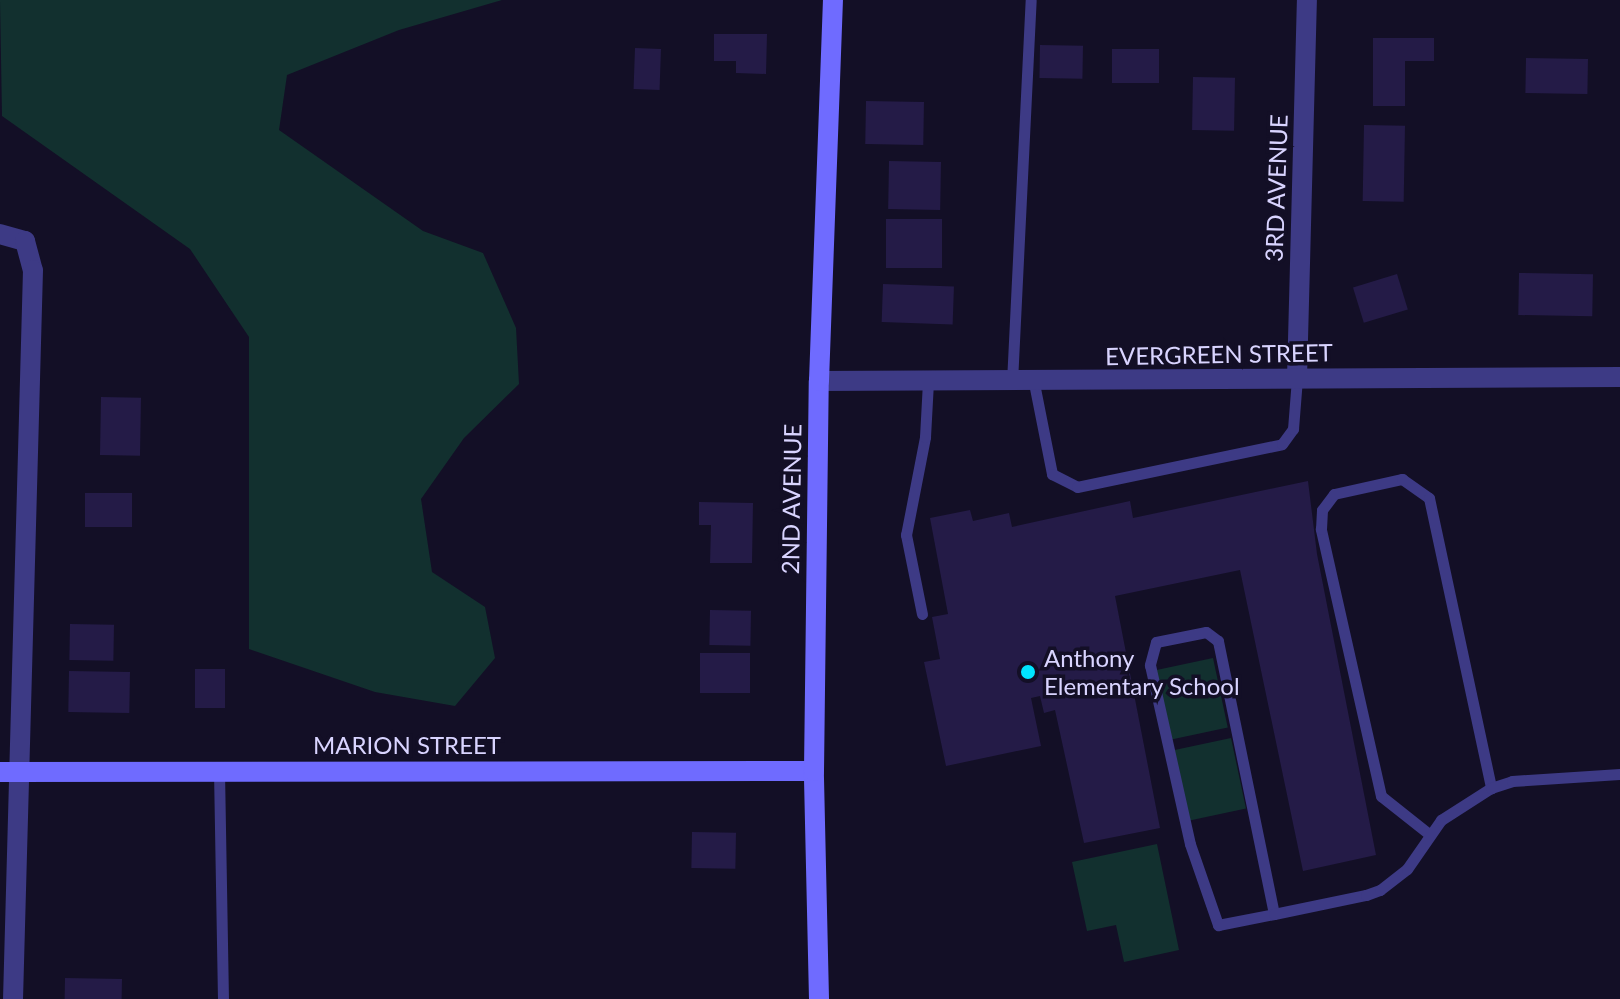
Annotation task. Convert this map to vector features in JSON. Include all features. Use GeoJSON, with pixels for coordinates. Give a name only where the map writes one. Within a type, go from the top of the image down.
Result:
{"type":"FeatureCollection","features":[{"type":"Feature","properties":{"kind":"street","name":"2ND AVENUE"},"geometry":{"type":"LineString","coordinates":[[819,999],[814,771],[819,381],[833,0]]}},
{"type":"Feature","properties":{"kind":"street","name":"3RD AVENUE"},"geometry":{"type":"LineString","coordinates":[[1297,378],[1307,0]]}},
{"type":"Feature","properties":{"kind":"street"},"geometry":{"type":"LineString","coordinates":[[0,234],[25,241],[33,270],[13,999]]}},
{"type":"Feature","properties":{"kind":"street","name":"EVERGREEN STREET"},"geometry":{"type":"LineString","coordinates":[[819,381],[1034,383],[1620,377]]}},
{"type":"Feature","properties":{"kind":"street","name":"MARION STREET"},"geometry":{"type":"LineString","coordinates":[[0,772],[814,771]]}},
{"type":"Feature","properties":{"kind":"lane"},"geometry":{"type":"LineString","coordinates":[[1012,382],[1031,0]]}},
{"type":"Feature","properties":{"kind":"lane"},"geometry":{"type":"LineString","coordinates":[[1034,383],[1052,474],[1077,487],[1282,444],[1293,429],[1297,378]]}},
{"type":"Feature","properties":{"kind":"lane"},"geometry":{"type":"LineString","coordinates":[[922,614],[906,535],[925,437],[928,382]]}},
{"type":"Feature","properties":{"kind":"lane"},"geometry":{"type":"LineString","coordinates":[[1429,834],[1381,796],[1321,529],[1322,510],[1334,494],[1402,479],[1429,498],[1491,788]]}},
{"type":"Feature","properties":{"kind":"lane"},"geometry":{"type":"LineString","coordinates":[[1274,914],[1218,641],[1206,632],[1198,632],[1156,642],[1150,665],[1190,844],[1218,925],[1274,914],[1380,890],[1407,869],[1429,834],[1455,807],[1491,788],[1512,781],[1620,774]]}},
{"type":"Feature","properties":{"kind":"lane"},"geometry":{"type":"LineString","coordinates":[[219,771],[223,999]]}},
{"type":"Feature","properties":{"kind":"green space"},"geometry":{"type":"Polygon","coordinates":[[[0,0],[502,0],[399,30],[287,75],[279,130],[423,231],[483,253],[516,328],[519,384],[464,438],[421,499],[432,572],[485,607],[495,658],[455,706],[375,692],[249,649],[249,337],[190,249],[2,116],[0,0]]]}},
{"type":"Feature","properties":{"kind":"green space"},"geometry":{"type":"Polygon","coordinates":[[[1213,658],[1228,727],[1169,740],[1154,670],[1213,658]]]}},
{"type":"Feature","properties":{"kind":"green space"},"geometry":{"type":"Polygon","coordinates":[[[1231,738],[1246,808],[1187,821],[1172,750],[1231,738]]]}},
{"type":"Feature","properties":{"kind":"green space"},"geometry":{"type":"Polygon","coordinates":[[[1157,844],[1179,950],[1124,962],[1116,925],[1087,931],[1072,862],[1157,844]]]}},
{"type":"Feature","properties":{"kind":"building"},"geometry":{"type":"Polygon","coordinates":[[[714,34],[767,34],[766,74],[736,73],[736,61],[714,61],[714,34]]]}},
{"type":"Feature","properties":{"kind":"building"},"geometry":{"type":"Polygon","coordinates":[[[1373,38],[1434,38],[1434,61],[1405,61],[1405,106],[1373,106],[1373,38]]]}},
{"type":"Feature","properties":{"kind":"building"},"geometry":{"type":"Polygon","coordinates":[[[1040,45],[1083,46],[1082,79],[1039,78],[1040,45]]]}},
{"type":"Feature","properties":{"kind":"building"},"geometry":{"type":"Polygon","coordinates":[[[635,48],[661,49],[660,90],[634,89],[635,48]]]}},
{"type":"Feature","properties":{"kind":"building"},"geometry":{"type":"Polygon","coordinates":[[[1112,49],[1159,49],[1159,83],[1112,83],[1112,49]]]}},
{"type":"Feature","properties":{"kind":"building"},"geometry":{"type":"Polygon","coordinates":[[[1526,58],[1588,59],[1587,94],[1525,93],[1526,58]]]}},
{"type":"Feature","properties":{"kind":"building"},"geometry":{"type":"Polygon","coordinates":[[[1193,77],[1235,78],[1234,131],[1192,130],[1193,77]]]}},
{"type":"Feature","properties":{"kind":"building"},"geometry":{"type":"Polygon","coordinates":[[[866,101],[924,102],[923,145],[865,144],[866,101]]]}},
{"type":"Feature","properties":{"kind":"building"},"geometry":{"type":"Polygon","coordinates":[[[1364,125],[1405,126],[1404,202],[1363,201],[1364,125]]]}},
{"type":"Feature","properties":{"kind":"building"},"geometry":{"type":"Polygon","coordinates":[[[889,161],[941,162],[940,210],[888,209],[889,161]]]}},
{"type":"Feature","properties":{"kind":"building"},"geometry":{"type":"Polygon","coordinates":[[[886,219],[942,219],[942,268],[886,268],[886,219]]]}},
{"type":"Feature","properties":{"kind":"building"},"geometry":{"type":"Polygon","coordinates":[[[1519,273],[1593,274],[1592,316],[1518,315],[1519,273]]]}},
{"type":"Feature","properties":{"kind":"building"},"geometry":{"type":"Polygon","coordinates":[[[1397,274],[1408,309],[1364,323],[1353,287],[1397,274]]]}},
{"type":"Feature","properties":{"kind":"building"},"geometry":{"type":"Polygon","coordinates":[[[883,284],[954,286],[953,324],[882,322],[883,284]]]}},
{"type":"Feature","properties":{"kind":"building"},"geometry":{"type":"Polygon","coordinates":[[[101,397],[141,398],[140,456],[100,455],[101,397]]]}},
{"type":"Feature","properties":{"kind":"building","name":"Anthony Elementary School"},"geometry":{"type":"Polygon","coordinates":[[[1308,481],[1317,554],[1376,855],[1303,871],[1240,570],[1115,596],[1160,828],[1084,843],[1055,710],[1044,713],[1040,696],[1031,698],[1041,746],[946,766],[924,662],[940,659],[932,617],[948,614],[930,518],[970,510],[973,521],[1009,513],[1012,527],[1130,501],[1133,518],[1308,481]]]}},
{"type":"Feature","properties":{"kind":"building"},"geometry":{"type":"Polygon","coordinates":[[[85,493],[132,493],[132,527],[85,527],[85,493]]]}},
{"type":"Feature","properties":{"kind":"building"},"geometry":{"type":"Polygon","coordinates":[[[699,502],[753,503],[752,563],[710,563],[711,525],[699,525],[699,502]]]}},
{"type":"Feature","properties":{"kind":"building"},"geometry":{"type":"Polygon","coordinates":[[[710,610],[751,611],[750,646],[709,645],[710,610]]]}},
{"type":"Feature","properties":{"kind":"building"},"geometry":{"type":"Polygon","coordinates":[[[70,624],[114,625],[113,661],[69,660],[70,624]]]}},
{"type":"Feature","properties":{"kind":"building"},"geometry":{"type":"Polygon","coordinates":[[[700,653],[750,653],[750,693],[700,693],[700,653]]]}},
{"type":"Feature","properties":{"kind":"building"},"geometry":{"type":"Polygon","coordinates":[[[195,669],[225,669],[225,708],[195,708],[195,669]]]}},
{"type":"Feature","properties":{"kind":"building"},"geometry":{"type":"Polygon","coordinates":[[[69,671],[130,672],[129,713],[68,712],[69,671]]]}},
{"type":"Feature","properties":{"kind":"building"},"geometry":{"type":"Polygon","coordinates":[[[692,832],[736,833],[735,869],[691,868],[692,832]]]}},
{"type":"Feature","properties":{"kind":"building"},"geometry":{"type":"Polygon","coordinates":[[[65,978],[122,979],[122,999],[65,999],[65,978]]]}},
{"type":"Feature","properties":{"kind":"place","name":"Anthony Elementary School"},"geometry":{"type":"Point","coordinates":[1028,672]}}]}
